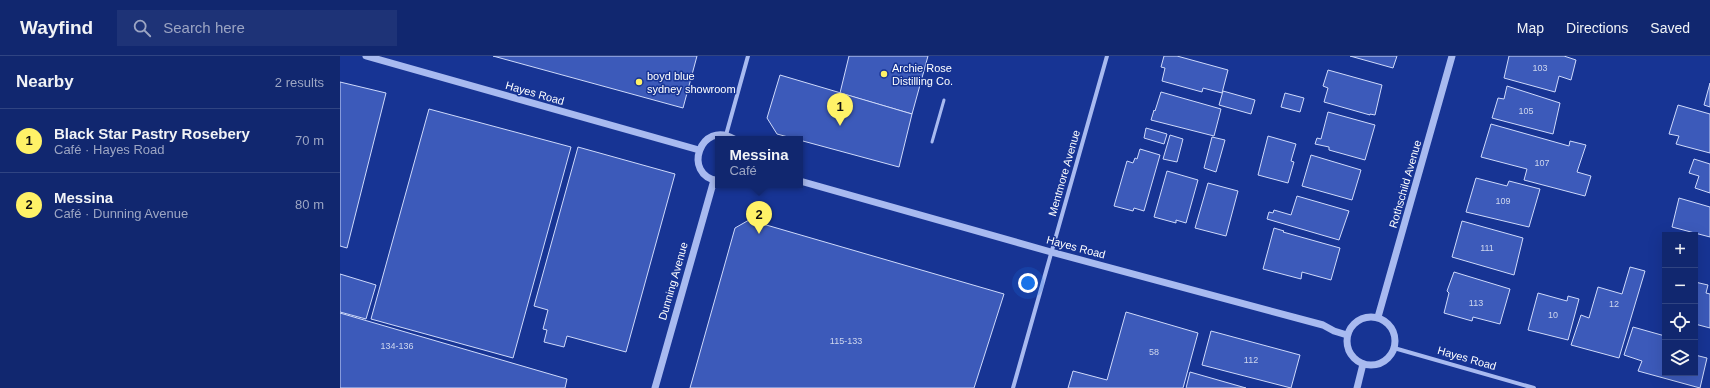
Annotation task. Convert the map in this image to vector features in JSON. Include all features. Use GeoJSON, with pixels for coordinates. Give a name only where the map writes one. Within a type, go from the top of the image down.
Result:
{"type":"FeatureCollection","features":[{"type":"Feature","properties":{"kind":"street","name":"Hayes Road"},"geometry":{"type":"LineString","coordinates":[[366,56],[699,150]]}},
{"type":"Feature","properties":{"kind":"street"},"geometry":{"type":"LineString","coordinates":[[715,180],[706,175],[700,168],[698,159],[699,150],[703,143],[709,138],[717,135],[726,135],[748,56]]}},
{"type":"Feature","properties":{"kind":"street","name":"Mentmore Avenue"},"geometry":{"type":"LineString","coordinates":[[1013,388],[1107,56]]}},
{"type":"Feature","properties":{"kind":"street","name":"Rothschild Avenue"},"geometry":{"type":"LineString","coordinates":[[1378,317],[1452,56]]}},
{"type":"Feature","properties":{"kind":"street","name":"Hayes Road"},"geometry":{"type":"LineString","coordinates":[[803,182],[1051,252],[1323,325],[1334,331],[1347,335]]}},
{"type":"Feature","properties":{"kind":"street","name":"Dunning Avenue"},"geometry":{"type":"LineString","coordinates":[[655,388],[715,183]]}},
{"type":"Feature","properties":{"kind":"street"},"geometry":{"type":"LineString","coordinates":[[1370,316],[1378,317],[1390,326],[1394,333],[1394,348],[1390,357],[1382,363],[1373,366],[1363,364],[1355,360],[1349,353],[1346,344],[1347,335],[1355,322],[1370,316]]}},
{"type":"Feature","properties":{"kind":"street","name":"Hayes Road"},"geometry":{"type":"LineString","coordinates":[[1394,348],[1534,388]]}},
{"type":"Feature","properties":{"kind":"street"},"geometry":{"type":"LineString","coordinates":[[1357,388],[1363,364]]}},
{"type":"Feature","properties":{"kind":"lane"},"geometry":{"type":"LineString","coordinates":[[932,142],[944,100]]}},
{"type":"Feature","properties":{"kind":"building","name":"boyd blue sydney showroom"},"geometry":{"type":"Polygon","coordinates":[[[493,56],[697,56],[683,108],[493,56]]]}},
{"type":"Feature","properties":{"kind":"building","name":"Archie Rose Distilling Co."},"geometry":{"type":"Polygon","coordinates":[[[849,56],[928,56],[912,114],[840,93],[849,56]]]}},
{"type":"Feature","properties":{"kind":"building"},"geometry":{"type":"Polygon","coordinates":[[[1164,56],[1177,56],[1228,70],[1222,93],[1203,88],[1202,92],[1162,81],[1165,68],[1161,67],[1164,56]]]}},
{"type":"Feature","properties":{"kind":"building"},"geometry":{"type":"Polygon","coordinates":[[[1350,56],[1397,56],[1393,68],[1350,56]]]}},
{"type":"Feature","properties":{"kind":"building"},"geometry":{"type":"Polygon","coordinates":[[[1509,56],[1564,56],[1576,60],[1571,80],[1559,76],[1555,92],[1504,78],[1509,56]]]}},
{"type":"Feature","properties":{"kind":"building"},"geometry":{"type":"Polygon","coordinates":[[[1328,70],[1382,85],[1375,115],[1370,115],[1324,102],[1328,88],[1323,86],[1328,70]]]}},
{"type":"Feature","properties":{"kind":"building"},"geometry":{"type":"Polygon","coordinates":[[[780,75],[912,114],[899,167],[803,141],[803,136],[784,136],[777,134],[767,118],[780,75]]]}},
{"type":"Feature","properties":{"kind":"building"},"geometry":{"type":"Polygon","coordinates":[[[340,82],[386,93],[347,248],[340,246],[340,82]]]}},
{"type":"Feature","properties":{"kind":"building"},"geometry":{"type":"Polygon","coordinates":[[[1710,83],[1710,107],[1704,105],[1710,83]]]}},
{"type":"Feature","properties":{"kind":"building"},"geometry":{"type":"Polygon","coordinates":[[[1507,86],[1560,103],[1553,134],[1492,118],[1498,98],[1504,99],[1507,86]]]}},
{"type":"Feature","properties":{"kind":"building"},"geometry":{"type":"Polygon","coordinates":[[[1223,91],[1255,100],[1251,114],[1219,105],[1223,91]]]}},
{"type":"Feature","properties":{"kind":"building"},"geometry":{"type":"Polygon","coordinates":[[[1161,92],[1221,109],[1214,136],[1151,120],[1161,92]]]}},
{"type":"Feature","properties":{"kind":"building"},"geometry":{"type":"Polygon","coordinates":[[[1285,93],[1304,98],[1300,112],[1281,107],[1285,93]]]}},
{"type":"Feature","properties":{"kind":"building"},"geometry":{"type":"Polygon","coordinates":[[[1678,105],[1710,114],[1710,153],[1676,144],[1679,136],[1669,134],[1678,105]]]}},
{"type":"Feature","properties":{"kind":"building"},"geometry":{"type":"Polygon","coordinates":[[[429,109],[571,147],[513,358],[371,319],[429,109]]]}},
{"type":"Feature","properties":{"kind":"building"},"geometry":{"type":"Polygon","coordinates":[[[1328,112],[1375,125],[1365,160],[1329,150],[1329,147],[1315,144],[1317,138],[1321,139],[1328,112]]]}},
{"type":"Feature","properties":{"kind":"building"},"geometry":{"type":"Polygon","coordinates":[[[1491,124],[1569,146],[1570,141],[1586,145],[1577,172],[1591,176],[1585,196],[1524,180],[1527,169],[1481,157],[1491,124]]]}},
{"type":"Feature","properties":{"kind":"building"},"geometry":{"type":"Polygon","coordinates":[[[1146,128],[1167,134],[1164,144],[1144,138],[1146,128]]]}},
{"type":"Feature","properties":{"kind":"building"},"geometry":{"type":"Polygon","coordinates":[[[1170,135],[1183,139],[1177,162],[1163,159],[1170,135]]]}},
{"type":"Feature","properties":{"kind":"building"},"geometry":{"type":"Polygon","coordinates":[[[1268,136],[1296,144],[1291,161],[1294,162],[1288,183],[1258,175],[1268,136]]]}},
{"type":"Feature","properties":{"kind":"building"},"geometry":{"type":"Polygon","coordinates":[[[1212,137],[1225,140],[1216,172],[1204,168],[1212,137]]]}},
{"type":"Feature","properties":{"kind":"building"},"geometry":{"type":"Polygon","coordinates":[[[578,147],[675,174],[626,352],[567,336],[564,347],[544,342],[547,330],[543,329],[548,310],[534,306],[578,147]]]}},
{"type":"Feature","properties":{"kind":"building"},"geometry":{"type":"Polygon","coordinates":[[[1140,149],[1160,155],[1144,211],[1134,208],[1133,211],[1114,206],[1127,161],[1133,163],[1135,158],[1137,159],[1140,149]]]}},
{"type":"Feature","properties":{"kind":"building"},"geometry":{"type":"Polygon","coordinates":[[[1311,155],[1361,170],[1352,200],[1302,186],[1311,155]]]}},
{"type":"Feature","properties":{"kind":"building"},"geometry":{"type":"Polygon","coordinates":[[[1694,159],[1710,164],[1710,193],[1695,188],[1699,176],[1689,173],[1694,159]]]}},
{"type":"Feature","properties":{"kind":"building"},"geometry":{"type":"Polygon","coordinates":[[[1167,171],[1198,180],[1186,223],[1176,220],[1176,223],[1154,217],[1167,171]]]}},
{"type":"Feature","properties":{"kind":"building"},"geometry":{"type":"Polygon","coordinates":[[[1476,178],[1507,186],[1509,181],[1540,189],[1529,227],[1466,212],[1476,178]]]}},
{"type":"Feature","properties":{"kind":"building"},"geometry":{"type":"Polygon","coordinates":[[[1208,183],[1238,191],[1226,236],[1195,228],[1208,183]]]}},
{"type":"Feature","properties":{"kind":"building"},"geometry":{"type":"Polygon","coordinates":[[[1297,196],[1349,211],[1339,240],[1267,219],[1269,212],[1273,213],[1274,210],[1291,215],[1297,196]]]}},
{"type":"Feature","properties":{"kind":"building"},"geometry":{"type":"Polygon","coordinates":[[[1679,198],[1710,207],[1710,237],[1698,234],[1698,232],[1691,232],[1672,227],[1679,198]]]}},
{"type":"Feature","properties":{"kind":"building"},"geometry":{"type":"Polygon","coordinates":[[[749,220],[1004,294],[974,388],[690,388],[735,228],[749,220]]]}},
{"type":"Feature","properties":{"kind":"building"},"geometry":{"type":"Polygon","coordinates":[[[1462,221],[1523,238],[1514,275],[1452,257],[1462,221]]]}},
{"type":"Feature","properties":{"kind":"building"},"geometry":{"type":"Polygon","coordinates":[[[1274,228],[1284,231],[1283,232],[1340,248],[1331,280],[1302,272],[1301,279],[1263,269],[1274,228]]]}},
{"type":"Feature","properties":{"kind":"building"},"geometry":{"type":"Polygon","coordinates":[[[1630,267],[1645,271],[1619,358],[1571,345],[1581,315],[1589,318],[1598,287],[1622,294],[1630,267]]]}},
{"type":"Feature","properties":{"kind":"building"},"geometry":{"type":"Polygon","coordinates":[[[1454,272],[1510,289],[1500,324],[1473,317],[1472,321],[1444,313],[1449,293],[1447,291],[1454,272]]]}},
{"type":"Feature","properties":{"kind":"building"},"geometry":{"type":"Polygon","coordinates":[[[340,274],[376,285],[366,319],[340,312],[340,274]]]}},
{"type":"Feature","properties":{"kind":"building"},"geometry":{"type":"Polygon","coordinates":[[[1698,283],[1708,285],[1706,293],[1710,294],[1710,328],[1698,325],[1698,283]]]}},
{"type":"Feature","properties":{"kind":"building"},"geometry":{"type":"Polygon","coordinates":[[[1538,293],[1567,301],[1568,296],[1579,299],[1568,340],[1528,330],[1538,293]]]}},
{"type":"Feature","properties":{"kind":"building"},"geometry":{"type":"Polygon","coordinates":[[[1126,312],[1198,333],[1183,388],[1068,388],[1073,371],[1107,380],[1126,312]]]}},
{"type":"Feature","properties":{"kind":"building"},"geometry":{"type":"Polygon","coordinates":[[[340,313],[567,379],[565,388],[340,388],[340,313]]]}},
{"type":"Feature","properties":{"kind":"building"},"geometry":{"type":"Polygon","coordinates":[[[1633,327],[1662,335],[1662,376],[1698,376],[1698,356],[1707,358],[1700,388],[1638,371],[1642,361],[1624,355],[1633,327]]]}},
{"type":"Feature","properties":{"kind":"building"},"geometry":{"type":"Polygon","coordinates":[[[1211,331],[1300,355],[1291,388],[1202,365],[1211,331]]]}},
{"type":"Feature","properties":{"kind":"building"},"geometry":{"type":"Polygon","coordinates":[[[1190,372],[1246,388],[1186,388],[1190,372]]]}},
{"type":"Feature","properties":{"kind":"place","name":"Archie Rose Distilling Co."},"geometry":{"type":"Point","coordinates":[884,74]}},
{"type":"Feature","properties":{"kind":"place","name":"boyd blue sydney showroom"},"geometry":{"type":"Point","coordinates":[639,82]}},
{"type":"Feature","properties":{"kind":"place","name":"Black Star Pastry Rosebery"},"geometry":{"type":"Point","coordinates":[840,126]}},
{"type":"Feature","properties":{"kind":"place","name":"Messina"},"geometry":{"type":"Point","coordinates":[759,234]}}]}
